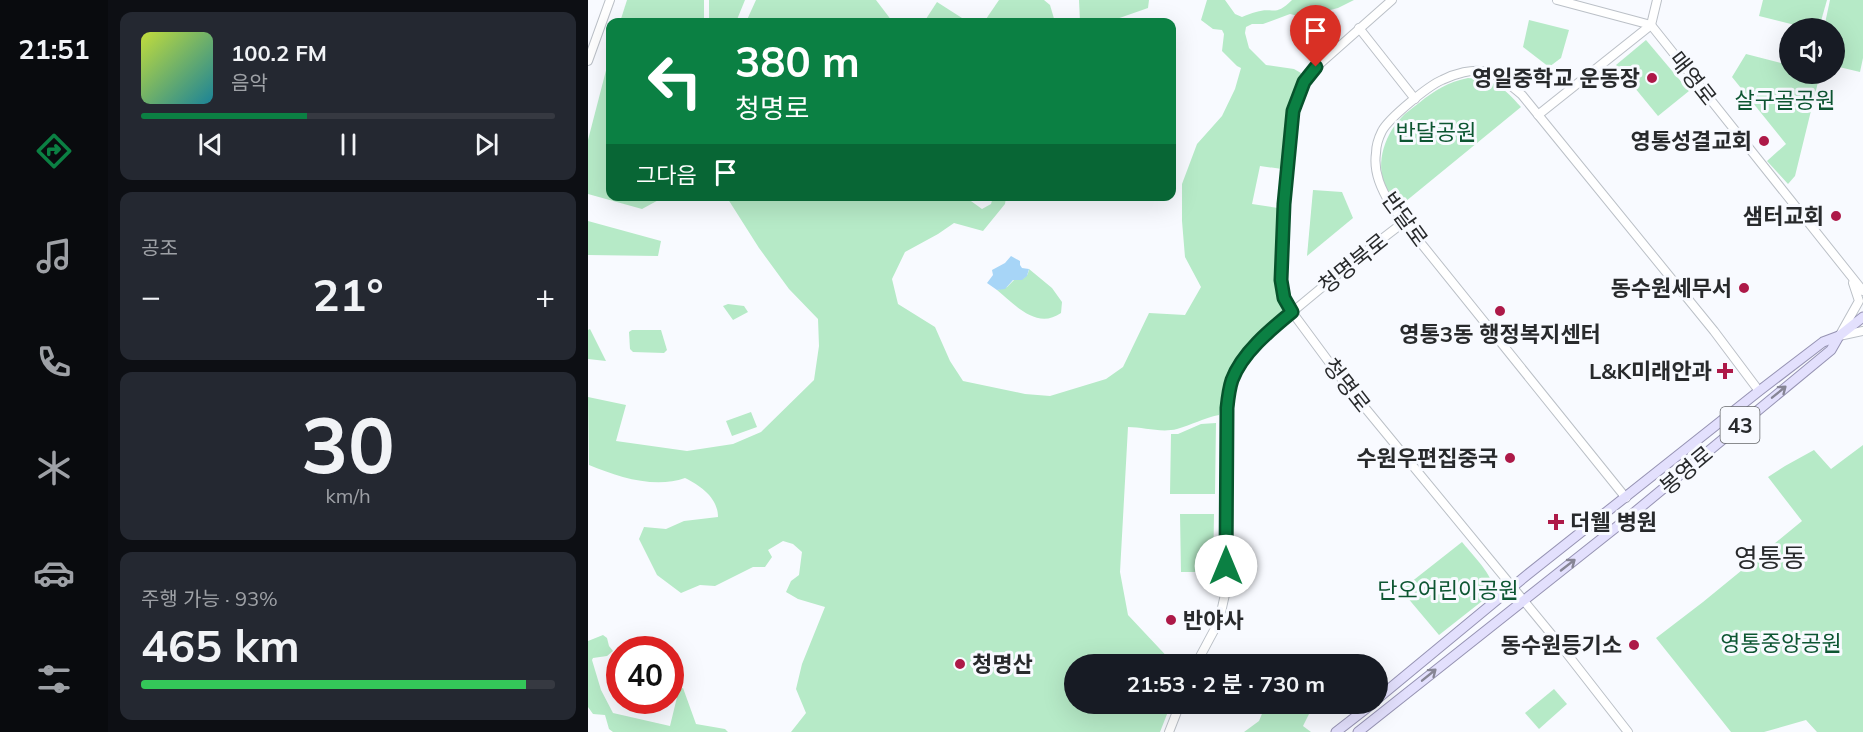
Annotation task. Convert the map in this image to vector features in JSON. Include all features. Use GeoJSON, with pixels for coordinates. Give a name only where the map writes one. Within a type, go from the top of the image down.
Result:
{"type":"FeatureCollection","features":[{"type":"Feature","properties":{"kind":"main road","name":"봉영로"},"geometry":{"type":"LineString","coordinates":[[1388,690],[1759,391],[1823,342],[1839,336],[1863,317]]}},
{"type":"Feature","properties":{"kind":"main road","name":"봉영로"},"geometry":{"type":"LineString","coordinates":[[1358,732],[1624,521],[1831,350],[1839,336]]}},
{"type":"Feature","properties":{"kind":"main road"},"geometry":{"type":"LineString","coordinates":[[1336,732],[1359,714]]}},
{"type":"Feature","properties":{"kind":"street"},"geometry":{"type":"LineString","coordinates":[[588,61],[610,0]]}},
{"type":"Feature","properties":{"kind":"street","name":"청명로"},"geometry":{"type":"LineString","coordinates":[[1392,0],[1314,69],[1304,82],[1293,111],[1284,204],[1281,280],[1284,298],[1343,381],[1561,646],[1628,732]]}},
{"type":"Feature","properties":{"kind":"street"},"geometry":{"type":"LineString","coordinates":[[1557,0],[1651,25]]}},
{"type":"Feature","properties":{"kind":"street"},"geometry":{"type":"LineString","coordinates":[[1538,115],[1651,25],[1657,0]]}},
{"type":"Feature","properties":{"kind":"street","name":"매영로"},"geometry":{"type":"LineString","coordinates":[[1651,25],[1863,291]]}},
{"type":"Feature","properties":{"kind":"street"},"geometry":{"type":"LineString","coordinates":[[1359,28],[1415,99]]}},
{"type":"Feature","properties":{"kind":"street","name":"반달로"},"geometry":{"type":"LineString","coordinates":[[1626,498],[1391,206],[1382,189],[1376,172],[1376,152],[1383,130],[1415,99],[1440,80],[1464,72],[1485,72],[1505,81],[1522,95],[1714,331],[1759,391]]}},
{"type":"Feature","properties":{"kind":"street","name":"청명북로"},"geometry":{"type":"LineString","coordinates":[[1201,654],[1219,621],[1226,590],[1227,408],[1232,379],[1240,364],[1259,342],[1292,312],[1404,222]]}},
{"type":"Feature","properties":{"kind":"street"},"geometry":{"type":"LineString","coordinates":[[1850,275],[1863,284]]}},
{"type":"Feature","properties":{"kind":"street"},"geometry":{"type":"LineString","coordinates":[[1839,336],[1859,301],[1850,275]]}},
{"type":"Feature","properties":{"kind":"street"},"geometry":{"type":"LineString","coordinates":[[1839,336],[1863,331]]}},
{"type":"Feature","properties":{"kind":"street"},"geometry":{"type":"LineString","coordinates":[[1169,732],[1176,714]]}},
{"type":"Feature","properties":{"kind":"green space"},"geometry":{"type":"Polygon","coordinates":[[[627,0],[704,0],[704,18],[621,18],[627,0]]]}},
{"type":"Feature","properties":{"kind":"green space"},"geometry":{"type":"Polygon","coordinates":[[[709,0],[745,0],[738,18],[709,18],[709,0]]]}},
{"type":"Feature","properties":{"kind":"green space"},"geometry":{"type":"Polygon","coordinates":[[[756,0],[876,0],[890,18],[748,18],[756,0]]]}},
{"type":"Feature","properties":{"kind":"green space"},"geometry":{"type":"Polygon","coordinates":[[[999,0],[1044,0],[1050,5],[1054,18],[987,18],[999,0]]]}},
{"type":"Feature","properties":{"kind":"green space"},"geometry":{"type":"Polygon","coordinates":[[[1079,0],[1149,0],[1148,8],[1119,18],[1080,18],[1079,0]]]}},
{"type":"Feature","properties":{"kind":"green space"},"geometry":{"type":"Polygon","coordinates":[[[1207,0],[1225,0],[1235,14],[1242,17],[1262,10],[1281,9],[1292,0],[1354,0],[1338,8],[1303,17],[1290,14],[1263,24],[1252,24],[1246,27],[1245,33],[1249,48],[1266,65],[1294,69],[1301,73],[1289,106],[1282,169],[1260,166],[1252,204],[1278,208],[1277,294],[1284,312],[1261,331],[1232,369],[1219,415],[1171,430],[1128,427],[1120,572],[1128,615],[1165,654],[1064,654],[1064,714],[1167,714],[1160,732],[791,732],[806,713],[796,689],[802,664],[825,607],[798,599],[786,592],[791,581],[799,575],[802,552],[793,544],[783,541],[768,550],[772,557],[765,567],[753,567],[715,586],[700,585],[681,593],[657,575],[639,539],[644,527],[666,529],[684,521],[718,517],[715,504],[702,489],[685,478],[649,482],[612,474],[589,465],[588,397],[626,405],[616,441],[687,451],[733,444],[761,432],[814,380],[819,346],[818,319],[789,289],[729,201],[971,201],[982,209],[992,201],[1005,201],[983,231],[954,223],[905,252],[892,279],[898,304],[935,327],[950,361],[963,381],[1025,394],[1050,396],[1106,379],[1123,367],[1149,313],[1185,315],[1201,287],[1185,257],[1182,184],[1197,144],[1222,116],[1235,89],[1241,68],[1222,51],[1224,34],[1222,30],[1213,29],[1201,20],[1207,0]]]}},
{"type":"Feature","properties":{"kind":"green space"},"geometry":{"type":"Polygon","coordinates":[[[1763,0],[1827,0],[1822,18],[1779,18],[1779,21],[1759,16],[1763,0]]]}},
{"type":"Feature","properties":{"kind":"green space"},"geometry":{"type":"Polygon","coordinates":[[[1830,0],[1863,0],[1863,58],[1860,72],[1845,68],[1845,18],[1826,18],[1830,0]]]}},
{"type":"Feature","properties":{"kind":"green space"},"geometry":{"type":"Polygon","coordinates":[[[937,2],[962,18],[927,18],[937,2]]]}},
{"type":"Feature","properties":{"kind":"green space"},"geometry":{"type":"Polygon","coordinates":[[[1529,20],[1569,30],[1561,58],[1549,67],[1523,47],[1529,20]]]}},
{"type":"Feature","properties":{"kind":"green space","name":"영일중학교 운동장"},"geometry":{"type":"Polygon","coordinates":[[[1646,40],[1689,91],[1658,116],[1616,65],[1646,40]]]}},
{"type":"Feature","properties":{"kind":"green space","name":"살구골공원"},"geometry":{"type":"Polygon","coordinates":[[[1746,54],[1779,62],[1779,84],[1818,84],[1795,176],[1788,184],[1767,161],[1786,144],[1732,77],[1746,54]]]}},
{"type":"Feature","properties":{"kind":"green space"},"geometry":{"type":"Polygon","coordinates":[[[606,70],[606,199],[588,194],[588,140],[606,70]]]}},
{"type":"Feature","properties":{"kind":"green space","name":"반달공원"},"geometry":{"type":"Polygon","coordinates":[[[1468,78],[1498,86],[1521,107],[1400,206],[1388,191],[1382,173],[1381,163],[1389,134],[1403,116],[1431,94],[1448,84],[1468,78]]]}},
{"type":"Feature","properties":{"kind":"green space"},"geometry":{"type":"Polygon","coordinates":[[[1313,190],[1342,192],[1353,218],[1307,256],[1313,190]]]}},
{"type":"Feature","properties":{"kind":"green space"},"geometry":{"type":"Polygon","coordinates":[[[613,201],[657,201],[642,209],[613,201]]]}},
{"type":"Feature","properties":{"kind":"green space"},"geometry":{"type":"Polygon","coordinates":[[[588,221],[661,241],[658,256],[588,255],[588,221]]]}},
{"type":"Feature","properties":{"kind":"green space"},"geometry":{"type":"Polygon","coordinates":[[[1029,269],[1052,288],[1062,302],[1061,313],[1052,318],[1035,317],[1019,308],[997,290],[1007,287],[1014,280],[1024,278],[1029,269]]]}},
{"type":"Feature","properties":{"kind":"green space"},"geometry":{"type":"Polygon","coordinates":[[[728,304],[744,306],[748,312],[733,320],[723,306],[728,304]]]}},
{"type":"Feature","properties":{"kind":"green space"},"geometry":{"type":"Polygon","coordinates":[[[590,329],[606,361],[588,359],[588,330],[590,329]]]}},
{"type":"Feature","properties":{"kind":"green space"},"geometry":{"type":"Polygon","coordinates":[[[632,330],[661,330],[667,350],[664,353],[633,352],[630,349],[629,332],[632,330]]]}},
{"type":"Feature","properties":{"kind":"green space"},"geometry":{"type":"Polygon","coordinates":[[[751,412],[757,427],[732,436],[726,421],[751,412]]]}},
{"type":"Feature","properties":{"kind":"green space"},"geometry":{"type":"Polygon","coordinates":[[[1216,423],[1215,494],[1170,494],[1171,434],[1178,434],[1201,424],[1216,423]]]}},
{"type":"Feature","properties":{"kind":"green space","name":"영통중앙공원"},"geometry":{"type":"Polygon","coordinates":[[[1863,445],[1863,732],[1817,732],[1806,720],[1764,732],[1731,732],[1656,638],[1802,521],[1768,477],[1814,450],[1831,469],[1863,445]]]}},
{"type":"Feature","properties":{"kind":"green space"},"geometry":{"type":"Polygon","coordinates":[[[1180,514],[1214,514],[1213,577],[1198,577],[1198,572],[1181,572],[1180,514]]]}},
{"type":"Feature","properties":{"kind":"green space","name":"단오어린이공원"},"geometry":{"type":"Polygon","coordinates":[[[1462,542],[1488,575],[1492,589],[1486,598],[1439,635],[1401,590],[1462,542]]]}},
{"type":"Feature","properties":{"kind":"green space"},"geometry":{"type":"Polygon","coordinates":[[[603,635],[606,637],[606,656],[592,660],[606,700],[606,714],[617,714],[670,726],[673,714],[684,714],[684,691],[696,724],[725,729],[728,732],[613,732],[609,729],[605,715],[593,714],[588,707],[588,641],[603,635]]]}},
{"type":"Feature","properties":{"kind":"green space"},"geometry":{"type":"Polygon","coordinates":[[[1554,689],[1567,704],[1539,729],[1525,713],[1554,689]]]}},
{"type":"Feature","properties":{"kind":"green space"},"geometry":{"type":"Polygon","coordinates":[[[1262,714],[1309,714],[1303,726],[1311,732],[1244,732],[1259,721],[1262,714]]]}},
{"type":"Feature","properties":{"kind":"water"},"geometry":{"type":"Polygon","coordinates":[[[1011,256],[1020,261],[1022,268],[1029,269],[1027,276],[1022,280],[1013,280],[1005,289],[997,290],[987,283],[993,275],[992,270],[1005,263],[1011,256]]]}},
{"type":"Feature","properties":{"kind":"place","name":"영일중학교 운동장"},"geometry":{"type":"Point","coordinates":[1652,78]}},
{"type":"Feature","properties":{"kind":"place","name":"영통성결교회"},"geometry":{"type":"Point","coordinates":[1764,141]}},
{"type":"Feature","properties":{"kind":"place","name":"샘터교회"},"geometry":{"type":"Point","coordinates":[1836,216]}},
{"type":"Feature","properties":{"kind":"place","name":"동수원세무서"},"geometry":{"type":"Point","coordinates":[1744,288]}},
{"type":"Feature","properties":{"kind":"place","name":"영통3동 행정복지센터"},"geometry":{"type":"Point","coordinates":[1500,311]}},
{"type":"Feature","properties":{"kind":"place","name":"L&K미래안과"},"geometry":{"type":"Point","coordinates":[1725,371]}},
{"type":"Feature","properties":{"kind":"place","name":"수원우편집중국"},"geometry":{"type":"Point","coordinates":[1510,458]}},
{"type":"Feature","properties":{"kind":"place","name":"더웰 병원"},"geometry":{"type":"Point","coordinates":[1556,522]}},
{"type":"Feature","properties":{"kind":"place","name":"반야사"},"geometry":{"type":"Point","coordinates":[1171,620]}},
{"type":"Feature","properties":{"kind":"place","name":"동수원등기소"},"geometry":{"type":"Point","coordinates":[1634,645]}},
{"type":"Feature","properties":{"kind":"place","name":"청명산"},"geometry":{"type":"Point","coordinates":[960,664]}},
{"type":"Feature","properties":{"kind":"district","name":"영통동"},"geometry":{"type":"Point","coordinates":[1770,557]}},
{"type":"Feature","properties":{"kind":"route"},"geometry":{"type":"LineString","coordinates":[[1226,566],[1229,393],[1232,379],[1240,364],[1259,342],[1292,312],[1284,298],[1281,280],[1284,204],[1293,111],[1304,82],[1316,67]]}}]}
